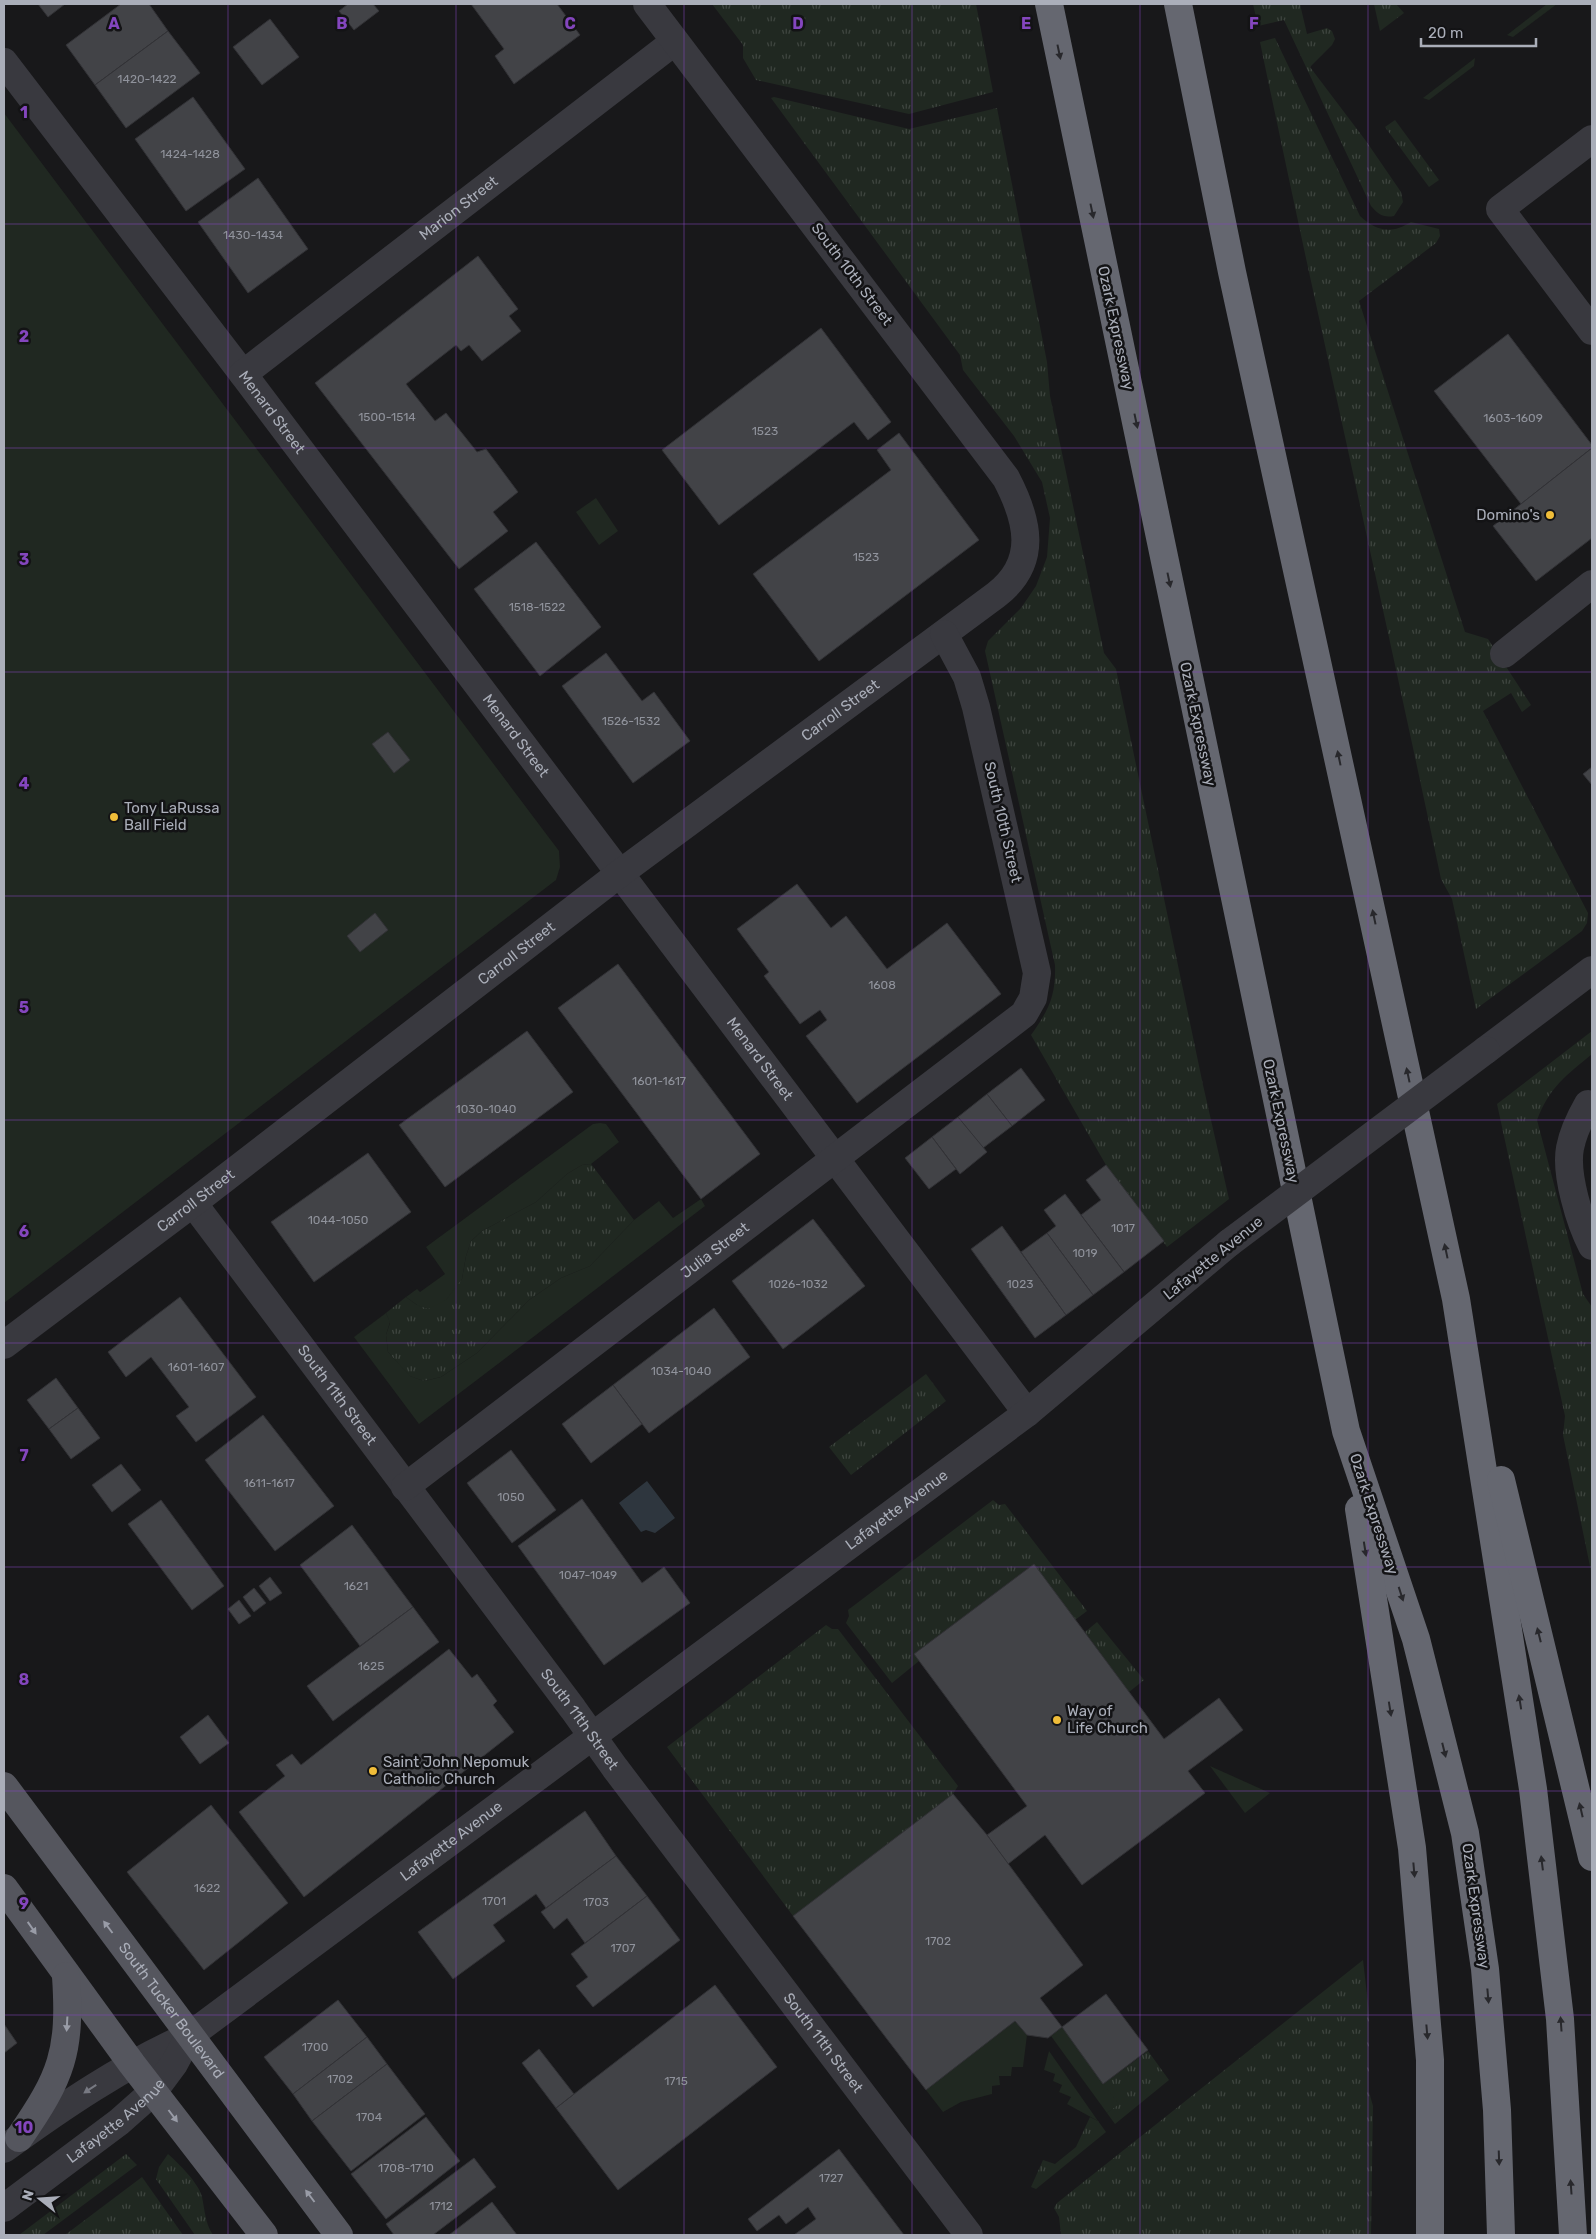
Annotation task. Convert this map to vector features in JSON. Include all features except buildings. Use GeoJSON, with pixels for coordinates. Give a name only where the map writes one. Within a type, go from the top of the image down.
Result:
{"type":"FeatureCollection","features":[{"type":"Feature","properties":{"kind":"highway","name":"Ozark Expressway"},"geometry":{"type":"LineString","coordinates":[[1049,4],[1346,1431],[1416,1639],[1465,1833],[1486,1970],[1497,2110],[1501,2235]]}},
{"type":"Feature","properties":{"kind":"highway"},"geometry":{"type":"LineString","coordinates":[[1178,4],[1232,272],[1456,1299],[1592,1857]]}},
{"type":"Feature","properties":{"kind":"highway"},"geometry":{"type":"LineString","coordinates":[[1456,1299],[1533,1789],[1560,2019],[1573,2235]]}},
{"type":"Feature","properties":{"kind":"highway"},"geometry":{"type":"LineString","coordinates":[[1346,1431],[1412,1848],[1430,2060],[1430,2235]]}},
{"type":"Feature","properties":{"kind":"main road","name":"South Tucker Boulevard"},"geometry":{"type":"LineString","coordinates":[[4,1786],[339,2235]]}},
{"type":"Feature","properties":{"kind":"main road"},"geometry":{"type":"LineString","coordinates":[[4,1888],[66,1976],[264,2235]]}},
{"type":"Feature","properties":{"kind":"main road"},"geometry":{"type":"LineString","coordinates":[[11,2143],[44,2102],[56,2078],[64,2055],[68,2007],[66,1976]]}},
{"type":"Feature","properties":{"kind":"street","name":"South 10th Street"},"geometry":{"type":"LineString","coordinates":[[647,4],[1006,478],[1017,498],[1023,522],[1027,542],[1024,558]]}},
{"type":"Feature","properties":{"kind":"street","name":"Marion Street"},"geometry":{"type":"LineString","coordinates":[[243,374],[674,42]]}},
{"type":"Feature","properties":{"kind":"street","name":"Menard Street"},"geometry":{"type":"LineString","coordinates":[[4,62],[243,374],[1027,1412]]}},
{"type":"Feature","properties":{"kind":"street"},"geometry":{"type":"LineString","coordinates":[[1592,139],[1500,209],[1592,331]]}},
{"type":"Feature","properties":{"kind":"street","name":"Carroll Street"},"geometry":{"type":"LineString","coordinates":[[4,1345],[193,1203],[619,874],[1007,587],[1017,574],[1024,558]]}},
{"type":"Feature","properties":{"kind":"street"},"geometry":{"type":"LineString","coordinates":[[1504,654],[1592,584]]}},
{"type":"Feature","properties":{"kind":"street","name":"South 10th Street"},"geometry":{"type":"LineString","coordinates":[[944,634],[964,670],[976,707],[1037,973],[1032,998],[1024,1014]]}},
{"type":"Feature","properties":{"kind":"street","name":"Lafayette Avenue"},"geometry":{"type":"LineString","coordinates":[[11,2143],[132,2064],[189,2036],[593,1737],[953,1465],[1027,1412],[1229,1243],[1592,970]]}},
{"type":"Feature","properties":{"kind":"street","name":"Julia Street"},"geometry":{"type":"LineString","coordinates":[[406,1487],[1024,1014]]}},
{"type":"Feature","properties":{"kind":"street"},"geometry":{"type":"LineString","coordinates":[[1588,1104],[1577,1124],[1570,1148],[1569,1168],[1578,1207],[1592,1246]]}},
{"type":"Feature","properties":{"kind":"street","name":"South 11th Street"},"geometry":{"type":"LineString","coordinates":[[193,1203],[969,2235]]}},
{"type":"Feature","properties":{"kind":"street","name":"Lafayette Avenue"},"geometry":{"type":"LineString","coordinates":[[4,2208],[119,2122],[154,2091],[174,2064],[189,2036]]}},
{"type":"Feature","properties":{"kind":"green space"},"geometry":{"type":"Polygon","coordinates":[[[712,4],[976,4],[993,92],[909,114],[756,80],[743,58],[743,45],[712,4]]]}},
{"type":"Feature","properties":{"kind":"green space"},"geometry":{"type":"Polygon","coordinates":[[[1253,4],[1300,4],[1307,34],[1327,28],[1332,31],[1335,39],[1332,45],[1310,67],[1366,141],[1401,192],[1403,202],[1394,216],[1381,215],[1371,206],[1284,20],[1258,26],[1253,4]]]}},
{"type":"Feature","properties":{"kind":"green space"},"geometry":{"type":"Polygon","coordinates":[[[1374,4],[1396,4],[1404,13],[1380,31],[1374,4]]]}},
{"type":"Feature","properties":{"kind":"green space"},"geometry":{"type":"Polygon","coordinates":[[[1547,4],[1557,4],[1513,37],[1507,35],[1547,4]]]}},
{"type":"Feature","properties":{"kind":"green space"},"geometry":{"type":"Polygon","coordinates":[[[1275,38],[1360,216],[1372,225],[1391,230],[1411,222],[1439,229],[1440,236],[1436,243],[1359,301],[1465,632],[1488,639],[1531,705],[1522,712],[1511,693],[1483,711],[1588,913],[1587,923],[1582,931],[1476,1009],[1452,899],[1441,879],[1260,42],[1275,38]]]}},
{"type":"Feature","properties":{"kind":"green space"},"geometry":{"type":"Polygon","coordinates":[[[1475,58],[1474,66],[1429,100],[1423,98],[1475,58]]]}},
{"type":"Feature","properties":{"kind":"green space"},"geometry":{"type":"Polygon","coordinates":[[[774,97],[909,129],[997,108],[1047,362],[1050,396],[1104,653],[1116,669],[1203,1085],[1229,1199],[1167,1247],[1106,1165],[1031,1035],[1047,1010],[1053,994],[1055,965],[985,651],[988,641],[1021,608],[1036,586],[1047,557],[1050,518],[1042,482],[1014,436],[963,370],[960,355],[771,98],[774,97]]]}},
{"type":"Feature","properties":{"kind":"green space"},"geometry":{"type":"Polygon","coordinates":[[[4,113],[559,851],[560,867],[556,880],[4,1303],[4,113]]]}},
{"type":"Feature","properties":{"kind":"green space"},"geometry":{"type":"Polygon","coordinates":[[[1395,120],[1439,180],[1429,187],[1385,127],[1395,120]]]}},
{"type":"Feature","properties":{"kind":"green space"},"geometry":{"type":"Polygon","coordinates":[[[596,498],[618,531],[599,545],[576,512],[596,498]]]}},
{"type":"Feature","properties":{"kind":"green space"},"geometry":{"type":"Polygon","coordinates":[[[1592,1031],[1592,1054],[1553,1090],[1547,1098],[1537,1120],[1583,1294],[1592,1307],[1592,1576],[1563,1435],[1565,1416],[1497,1104],[1592,1031]]]}},
{"type":"Feature","properties":{"kind":"green space"},"geometry":{"type":"Polygon","coordinates":[[[593,1124],[606,1124],[619,1142],[591,1164],[582,1165],[567,1174],[536,1202],[482,1231],[471,1241],[462,1279],[446,1300],[428,1309],[417,1305],[406,1297],[417,1289],[420,1292],[445,1274],[426,1247],[593,1124]]]}},
{"type":"Feature","properties":{"kind":"green space"},"geometry":{"type":"Polygon","coordinates":[[[591,1164],[634,1220],[590,1266],[561,1278],[529,1300],[477,1353],[441,1377],[424,1381],[409,1376],[388,1352],[386,1335],[390,1323],[386,1313],[406,1297],[417,1305],[462,1279],[471,1241],[482,1231],[536,1202],[567,1174],[582,1165],[591,1164]]]}},
{"type":"Feature","properties":{"kind":"green space"},"geometry":{"type":"Polygon","coordinates":[[[701,1199],[705,1206],[419,1424],[354,1337],[386,1313],[390,1322],[386,1335],[388,1352],[410,1376],[424,1381],[441,1377],[477,1353],[529,1300],[561,1278],[590,1266],[634,1220],[659,1201],[673,1218],[701,1199]]]}},
{"type":"Feature","properties":{"kind":"green space"},"geometry":{"type":"Polygon","coordinates":[[[926,1374],[946,1401],[851,1475],[829,1447],[926,1374]]]}},
{"type":"Feature","properties":{"kind":"green space"},"geometry":{"type":"Polygon","coordinates":[[[993,1500],[999,1505],[1005,1504],[1087,1611],[1075,1620],[1034,1564],[914,1654],[919,1661],[892,1683],[846,1623],[849,1616],[848,1610],[993,1500]]]}},
{"type":"Feature","properties":{"kind":"green space"},"geometry":{"type":"Polygon","coordinates":[[[1097,1622],[1144,1680],[1129,1692],[1085,1632],[1097,1622]]]}},
{"type":"Feature","properties":{"kind":"green space"},"geometry":{"type":"Polygon","coordinates":[[[826,1625],[832,1629],[838,1629],[958,1786],[953,1794],[793,1916],[667,1747],[826,1625]]]}},
{"type":"Feature","properties":{"kind":"green space"},"geometry":{"type":"Polygon","coordinates":[[[1210,1766],[1270,1793],[1245,1813],[1210,1766]]]}},
{"type":"Feature","properties":{"kind":"green space"},"geometry":{"type":"Polygon","coordinates":[[[1363,1960],[1369,2012],[1369,2092],[1373,2106],[1371,2235],[1061,2235],[1059,2217],[1054,2208],[1057,2203],[1363,1960]]]}},
{"type":"Feature","properties":{"kind":"green space"},"geometry":{"type":"Polygon","coordinates":[[[1015,2021],[1027,2035],[1023,2067],[1012,2067],[1011,2076],[999,2076],[1000,2085],[992,2086],[992,2094],[961,2102],[943,2112],[926,2090],[1015,2021]]]}},
{"type":"Feature","properties":{"kind":"green space"},"geometry":{"type":"Polygon","coordinates":[[[1062,2027],[1119,2104],[1107,2113],[1051,2036],[1062,2027]]]}},
{"type":"Feature","properties":{"kind":"green space"},"geometry":{"type":"Polygon","coordinates":[[[1049,2051],[1098,2121],[1067,2104],[1071,2097],[1059,2092],[1062,2085],[1053,2081],[1055,2074],[1044,2070],[1049,2051]]]}},
{"type":"Feature","properties":{"kind":"green space"},"geometry":{"type":"Polygon","coordinates":[[[1148,2051],[1169,2080],[1115,2124],[1107,2113],[1118,2104],[1103,2084],[1148,2051]]]}},
{"type":"Feature","properties":{"kind":"green space"},"geometry":{"type":"Polygon","coordinates":[[[1090,2117],[1098,2121],[1106,2132],[1036,2189],[1031,2187],[1043,2160],[1055,2164],[1076,2147],[1090,2117]]]}},
{"type":"Feature","properties":{"kind":"green space"},"geometry":{"type":"Polygon","coordinates":[[[126,2154],[137,2165],[43,2235],[19,2235],[126,2154]]]}},
{"type":"Feature","properties":{"kind":"green space"},"geometry":{"type":"Polygon","coordinates":[[[168,2154],[197,2186],[213,2235],[195,2235],[156,2179],[159,2167],[168,2154]]]}},
{"type":"Feature","properties":{"kind":"green space"},"geometry":{"type":"Polygon","coordinates":[[[142,2177],[183,2235],[65,2235],[142,2177]]]}},
{"type":"Feature","properties":{"kind":"shaded area"},"geometry":{"type":"Polygon","coordinates":[[[647,1481],[675,1518],[655,1533],[646,1530],[641,1532],[619,1503],[647,1481]]]}},
{"type":"Feature","properties":{"kind":"place","name":"Domino's"},"geometry":{"type":"Point","coordinates":[1550,515]}},
{"type":"Feature","properties":{"kind":"place","name":"Tony LaRussa Ball Field"},"geometry":{"type":"Point","coordinates":[114,817]}},
{"type":"Feature","properties":{"kind":"place","name":"Way of Life Church"},"geometry":{"type":"Point","coordinates":[1057,1720]}},
{"type":"Feature","properties":{"kind":"place","name":"Saint John Nepomuk Catholic Church"},"geometry":{"type":"Point","coordinates":[373,1771]}}]}
